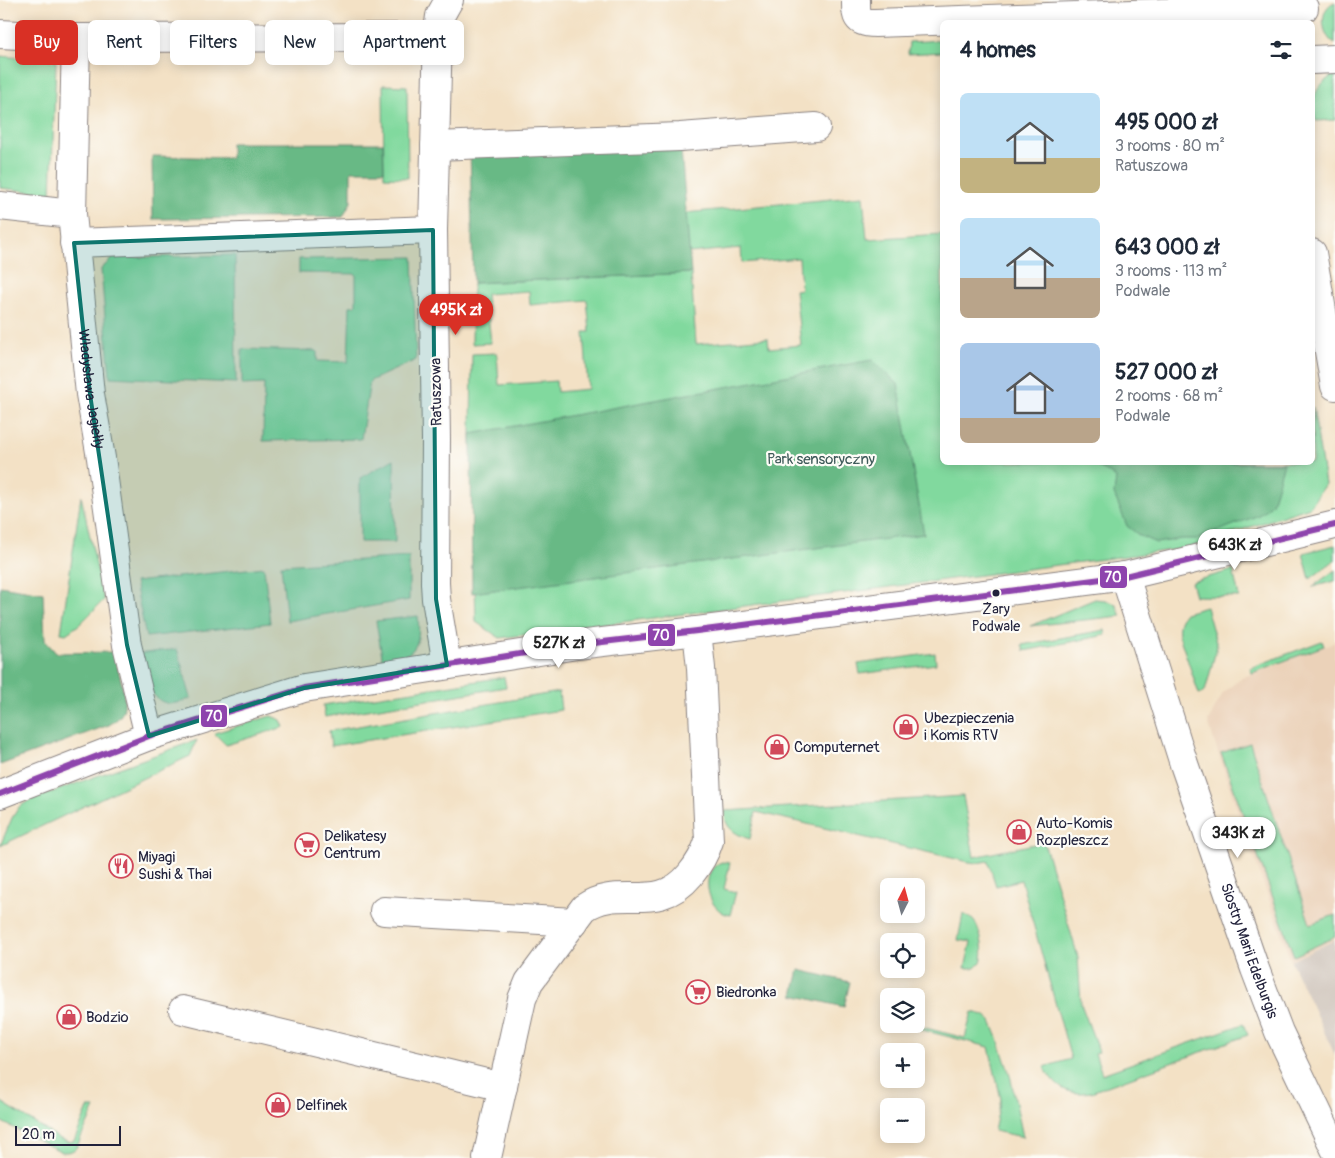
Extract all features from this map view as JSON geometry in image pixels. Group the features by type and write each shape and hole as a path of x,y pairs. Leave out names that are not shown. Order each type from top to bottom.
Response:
{"street":[{"name":"Ratuszowa","path":"439,20 449,0"},
{"path":"856,0 858,18 868,23 940,22"},
{"path":"999,20 1304,10"},
{"path":"0,34 15,35"},
{"path":"78,38 344,37"},
{"path":"1315,60 1335,59"},
{"name":"Władysława Jagiełły","path":"75,65 72,214 90,394 101,458 127,646 149,736"},
{"name":"Ratuszowa","path":"436,65 434,230 436,598 447,665"},
{"path":"435,146 680,137 816,127"},
{"path":"0,206 72,214"},
{"path":"74,243 434,230"},
{"path":"1315,270 1335,386"},
{"path":"0,794 149,736 304,688 577,645 1125,576 1335,525"},
{"name":"Siostry Marii Edelburgis","path":"1125,576 1178,746 1255,969 1279,1032 1335,1149"},
{"path":"487,1158 517,1018 529,982 584,908 599,900 658,896 674,890 694,870 706,850 709,842 701,668 697,631"},
{"path":"384,912 574,922"},
{"path":"182,1010 503,1087"}],"highlighted area":[{"path":"433,230 436,599 447,665 304,688 149,736 127,645 90,394 74,243"}],"shaded area":[{"path":"1335,642 1335,940 1291,961 1208,722 1223,693 1241,678"},
{"path":"1335,940 1335,1055 1291,961"}],"green space":[{"path":"1335,2 1335,44 1327,35 1323,22 1326,10"},
{"path":"940,40 940,52 908,54 909,42"},
{"path":"0,56 15,57 15,65 56,65 51,194 0,188"},
{"path":"1335,74 1335,120 1316,121 1315,96 1319,88"},
{"path":"383,85 407,86 408,178 384,177"},
{"path":"680,137 691,273 473,283 470,145"},
{"path":"231,143 383,143 384,171 351,171 351,202 343,217 153,219 152,156 231,158"},
{"path":"863,196 867,239 940,234 940,465 1315,465 1315,420 1325,484 1310,507 1188,548 500,638 476,622 471,434 472,354 497,353 499,385 556,381 557,392 588,389 584,332 590,332 587,300 530,305 529,291 486,294 491,343 472,344 473,283 691,273 696,344 768,338 769,348 801,345 795,290 801,289 799,258 742,263 741,248 689,253 685,213"},
{"path":"235,255 236,383 110,377 101,269 113,258"},
{"path":"413,257 416,360 370,381 361,439 263,441 264,384 242,385 242,349 317,351 317,361 348,362 350,306 356,305 356,274 299,273 299,259"},
{"name":"Park sensoryczny","path":"872,360 898,384 924,534 472,593 471,434"},
{"path":"394,459 395,542 360,542 360,478"},
{"path":"1091,465 1283,465 1272,504 1259,515 1198,539 1182,539 1156,543 1140,536 1127,526 1114,494 1116,478 1105,470"},
{"path":"81,496 104,600 80,624 66,634 61,633"},
{"path":"1335,545 1335,560 1310,579 1303,553"},
{"path":"409,557 409,600 287,621 281,565"},
{"path":"264,567 270,623 146,637 135,582"},
{"path":"1233,570 1239,597 1195,596 1191,582"},
{"path":"1335,570 1335,581 1312,587"},
{"path":"0,586 43,593 45,640 56,653 113,652 121,682 124,705 121,715 109,725 0,765"},
{"path":"1095,599 1116,604 1121,616 1030,626"},
{"path":"1206,607 1217,646 1206,688 1199,694 1179,635 1179,626 1181,618 1185,613"},
{"path":"418,616 418,636 413,649 402,657 383,662 376,621"},
{"path":"1105,630 1106,635 1024,651 1022,645"},
{"path":"1322,641 1324,646 1252,673 1250,668"},
{"path":"177,649 191,698 178,703 168,703 159,700 153,694 144,676 137,654"},
{"path":"935,653 936,664 860,674 858,664"},
{"path":"504,677 506,687 325,717 323,705"},
{"path":"559,692 561,710 331,746 329,731"},
{"path":"271,716 281,720 284,727 226,745 214,733"},
{"path":"197,740 190,756 0,846 19,807 30,800"},
{"path":"1250,743 1310,924 1335,915 1335,937 1294,956 1221,753"},
{"path":"963,796 974,857 1044,842 1078,957 1081,1004 1099,1052 1095,1053 1102,1074 1243,1024 1248,1035 1091,1092 1075,1093 1068,1091 1057,1085 1044,1067 1071,1059 1021,880 996,886 988,861 969,862 756,812 750,839 731,830 725,817 725,811"},
{"path":"722,862 730,863 724,889 736,892 730,915 721,912 714,905 709,892 708,884 711,870"},
{"path":"963,914 975,922 981,938 982,958 975,968 965,968 971,942 958,940"},
{"path":"799,970 850,982 844,1007 793,995"},
{"path":"972,1012 984,1015 991,1021 1010,1075 1023,1137 994,1131 1001,1099 989,1047 925,1031 925,1028 965,1038"},
{"path":"0,1101 58,1138 68,1142 74,1141 88,1108 95,1108 76,1148 70,1152 62,1152 0,1121"}],"transit line":[{"name":"70","path":"0,794 149,736 304,688 577,645 1125,576 1335,525"}],"place":[{"name":"Żary Podwale","path":"996,593"},
{"name":"Ubezpieczenia i Komis RTV","path":"906,727"},
{"name":"Computernet","path":"777,747"},
{"name":"Auto-Komis Rozpleszcz","path":"1019,832"},
{"name":"Delikatesy Centrum","path":"307,845"},
{"name":"Miyagi Sushi & Thai","path":"121,866"},
{"name":"Biedronka","path":"698,992"},
{"name":"Bodzio","path":"69,1017"},
{"name":"Delfinek","path":"278,1105"}]}
